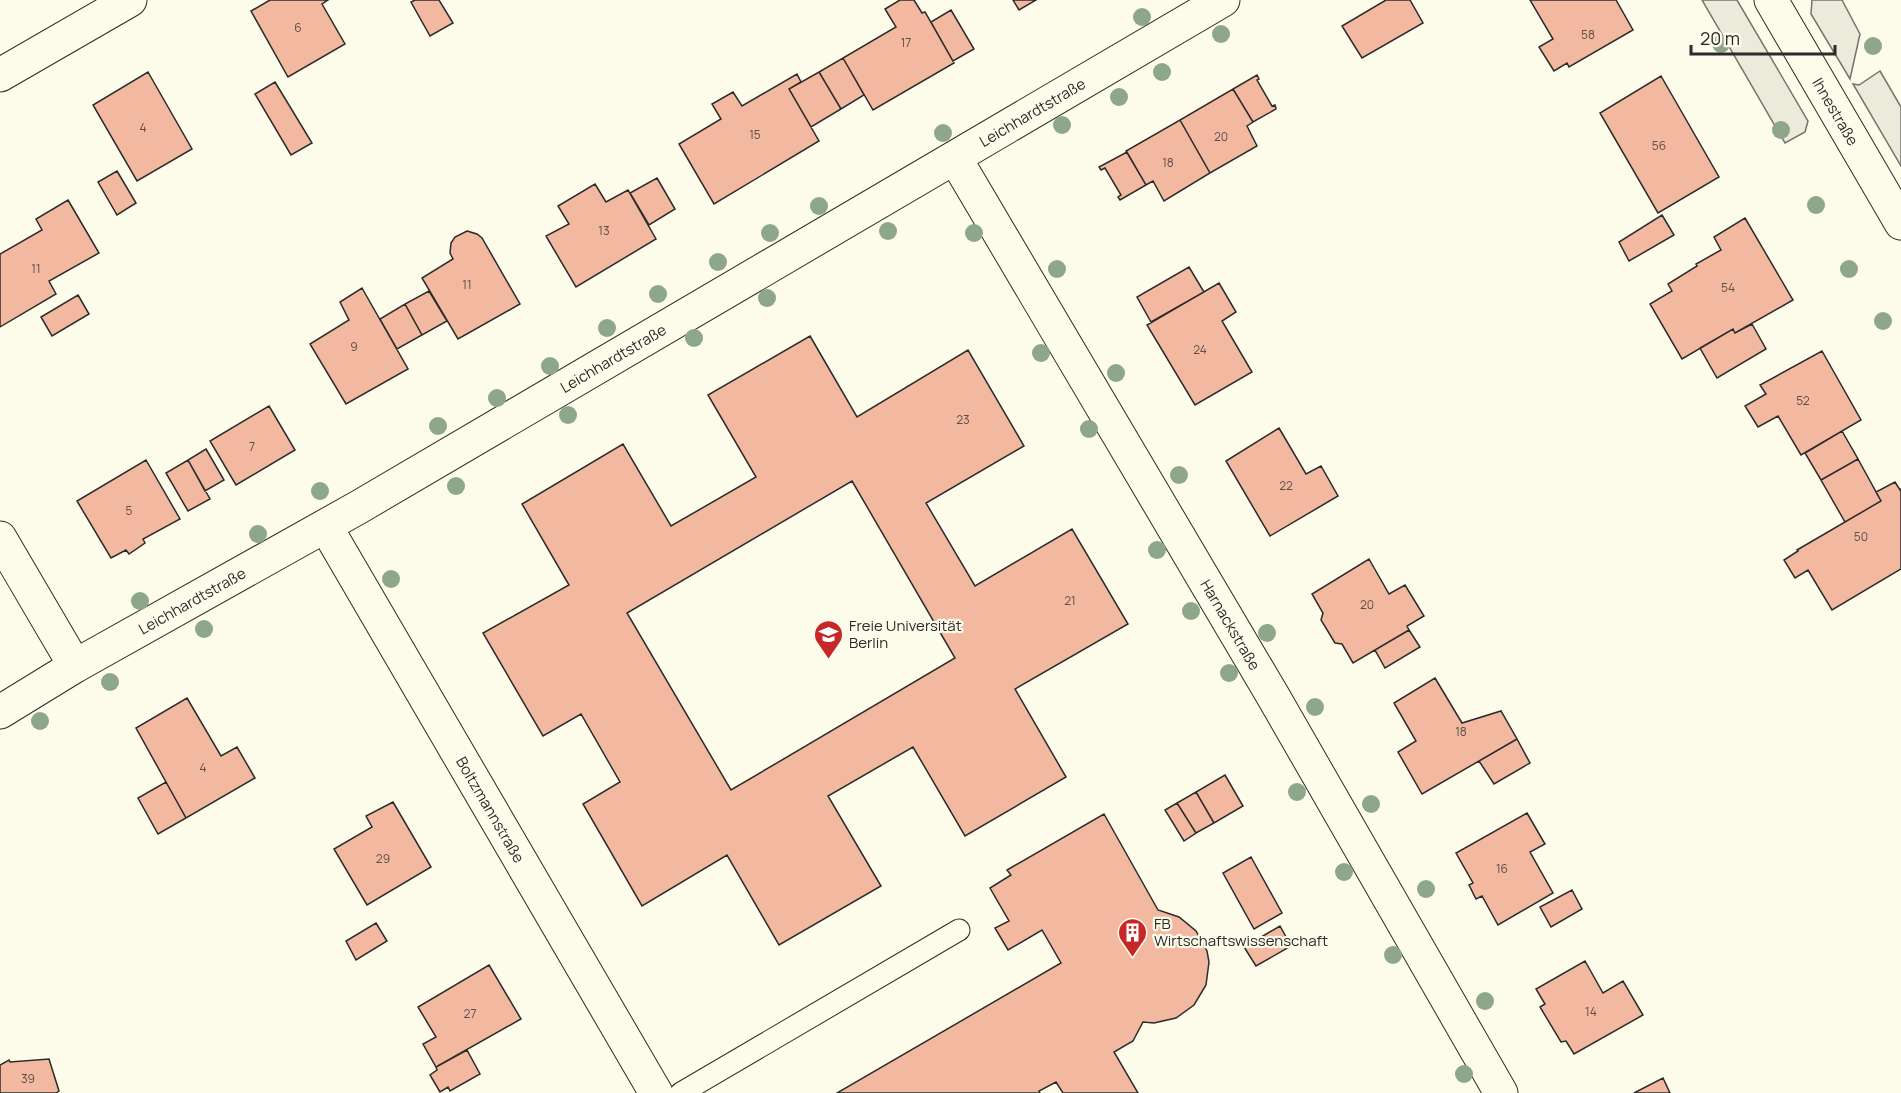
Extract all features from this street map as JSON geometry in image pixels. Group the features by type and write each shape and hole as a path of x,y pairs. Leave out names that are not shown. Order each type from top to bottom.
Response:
{"street":[{"path":"0,75 130,0"},
{"name":"Leichhardtstraße","path":"0,712 75,666 326,526 1223,0"},
{"name":"Ihnestraße","path":"1771,0 1901,223"},
{"name":"Harnackstraße","path":"955,158 1273,696 1501,1093"},
{"name":"Boltzmannstraße","path":"326,526 656,1093"},
{"path":"0,538 75,666"}],"lane":[{"path":"681,1093 959,930"}],"shaded area":[{"path":"1702,0 1737,0 1808,121 1805,132 1785,143"},
{"path":"1812,0 1842,0 1860,34 1850,79 1811,14"},
{"path":"1880,71 1901,107 1901,166 1853,84 1859,85"}],"building":[{"path":"270,0 328,0 322,4 345,44 288,77 251,11"},
{"path":"439,0 453,23 430,36 411,2"},
{"path":"900,0 914,0 922,13 925,12 954,63 873,110 843,58 896,27 885,9"},
{"path":"1013,0 1036,0 1019,10"},
{"path":"1386,0 1410,0 1423,23 1362,58 1342,26"},
{"path":"1530,0 1616,0 1633,30 1569,67 1567,63 1554,71 1539,47 1553,39"},
{"path":"951,10 974,49 953,61 931,22"},
{"path":"843,58 864,95 841,109 819,72"},
{"path":"148,72 192,149 137,181 93,105"},
{"path":"819,72 841,109 811,127 789,89"},
{"path":"797,74 801,82 789,89 819,141 714,204 679,144 721,119 712,104 733,92 742,106"},
{"path":"1257,75 1259,79 1257,80 1276,109 1253,122 1233,89"},
{"path":"1661,76 1719,177 1658,213 1600,113"},
{"path":"275,82 312,143 291,155 255,94"},
{"path":"1233,89 1253,122 1247,126 1257,146 1210,173 1180,120"},
{"path":"1180,120 1210,173 1164,201 1153,181 1146,185 1126,151"},
{"path":"1127,152 1146,185 1120,200 1118,197 1121,195 1105,168 1101,170 1099,167"},
{"path":"117,171 136,203 117,215 98,182"},
{"path":"657,178 675,209 649,225 630,193"},
{"path":"595,184 606,202 628,190 656,239 576,287 546,236 569,224 558,206"},
{"path":"68,200 99,253 49,281 56,294 0,327 0,254 42,230 36,219"},
{"path":"1662,215 1674,235 1629,261 1619,242"},
{"path":"1745,218 1793,300 1735,333 1733,329 1682,359 1650,304 1672,291 1668,284 1721,250 1714,237"},
{"path":"467,231 482,238 520,304 458,339 422,278 453,259 450,253 451,243 455,237"},
{"path":"1189,267 1204,292 1151,322 1137,297"},
{"path":"1219,283 1236,312 1222,321 1252,372 1195,405 1147,325"},
{"path":"362,288 408,369 346,404 310,344 349,320 340,302"},
{"path":"429,291 447,321 422,335 405,304"},
{"path":"78,295 89,314 52,336 41,317"},
{"path":"405,304 422,335 397,349 380,319"},
{"path":"1752,324 1766,349 1717,378 1700,348 1733,329 1735,333"},
{"path":"810,336 857,417 968,350 1024,446 926,503 975,586 1072,529 1128,624 1015,689 1066,777 965,836 913,747 828,796 881,886 779,945 727,855 642,906 583,804 620,782 581,714 543,736 483,633 569,585 522,504 623,444 671,526 756,477 708,395","holes":["852,481 955,658 731,790 627,613"]},
{"path":"1822,351 1861,420 1801,455 1778,416 1758,427 1745,406 1766,394 1760,385"},
{"path":"269,406 295,450 236,485 210,441"},
{"path":"1279,428 1306,474 1321,466 1338,496 1270,536 1226,461"},
{"path":"1842,431 1858,459 1821,480 1805,453"},
{"path":"206,449 224,480 205,491 188,460"},
{"path":"1858,459 1881,501 1845,522 1821,480"},
{"path":"146,460 180,519 143,539 145,543 129,554 126,550 111,558 77,501"},
{"path":"188,460 210,499 188,511 166,473"},
{"path":"1895,482 1901,489 1901,569 1832,610 1808,570 1795,578 1784,560 1881,501 1876,492"},
{"path":"1369,559 1389,594 1405,585 1424,616 1407,626 1409,630 1353,663 1342,644 1335,643 1321,620 1323,613 1312,594"},
{"path":"1409,630 1420,647 1385,668 1375,650"},
{"path":"1435,678 1462,723 1501,711 1517,739 1422,794 1398,752 1416,741 1394,703"},
{"path":"187,698 221,756 237,747 255,778 186,818 136,728"},
{"path":"1517,739 1530,763 1494,784 1479,761"},
{"path":"1225,775 1243,806 1214,823 1196,792"},
{"path":"166,782 186,818 158,834 138,798"},
{"path":"1196,792 1214,823 1196,833 1177,803"},
{"path":"393,802 431,867 367,905 334,849 372,827 366,816"},
{"path":"1177,803 1196,833 1184,841 1165,810"},
{"path":"1527,813 1545,844 1530,852 1553,893 1498,925 1482,896 1476,899 1469,885 1473,883 1456,853"},
{"name":"FB Wirtschaftswissenschaft","path":"1104,814 1158,910 1179,917 1196,931 1207,951 1209,962 1206,985 1194,1005 1176,1018 1154,1023 1143,1022 1133,1041 1114,1052 1138,1093 1063,1093 1056,1082 1039,1091 1040,1093 837,1093 1061,963 1042,930 1008,950 995,928 1009,921 990,888 1011,875 1007,870"},
{"path":"1251,857 1282,913 1254,929 1223,873"},
{"path":"1572,890 1582,909 1551,927 1540,907"},
{"path":"376,923 387,941 356,960 346,941"},
{"path":"1280,926 1291,946 1256,966 1244,947"},
{"path":"1585,961 1603,993 1623,981 1643,1015 1574,1054 1566,1041 1561,1042 1540,1007 1545,1004 1536,989"},
{"path":"489,965 521,1019 436,1067 423,1044 436,1037 418,1007"},
{"path":"467,1050 480,1074 450,1091 448,1087 440,1092 430,1075 437,1070 436,1067"},
{"path":"49,1059 59,1091 56,1093 0,1093 0,1065 9,1060 10,1062"},
{"path":"1663,1078 1670,1093 1634,1093"}],"place":[{"name":"Freie Universität Berlin","path":"828,660"},
{"name":"FB Wirtschaftswissenschaft","path":"1133,958"}]}
